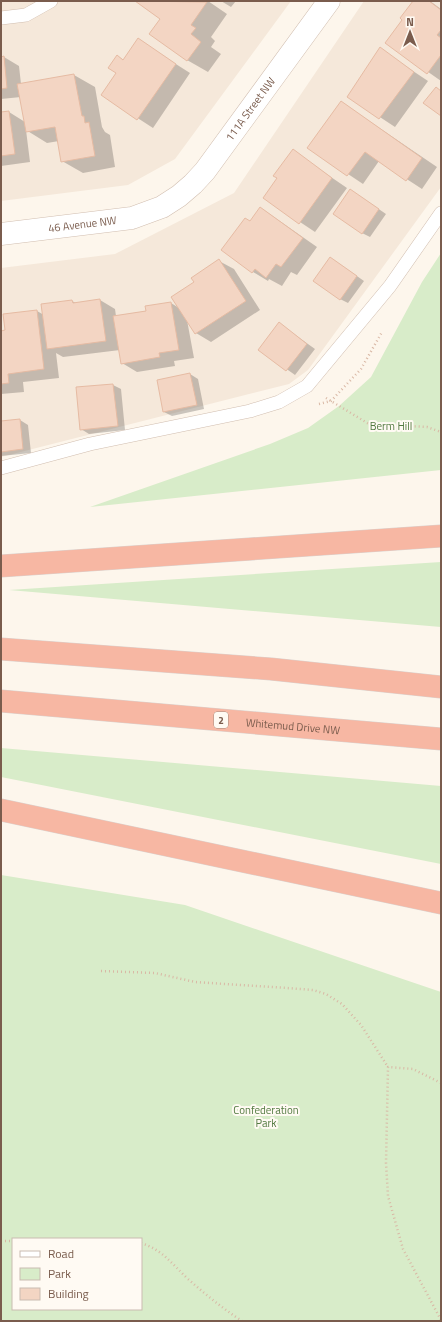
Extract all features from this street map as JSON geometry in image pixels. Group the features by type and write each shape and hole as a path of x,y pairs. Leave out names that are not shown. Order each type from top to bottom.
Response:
{"highway":[{"path":"413,537 441,531"},
{"path":"1,566 441,536"},
{"path":"1,649 272,669 441,687"},
{"name":"Whitemud Drive NW","path":"1,701 441,740"},
{"path":"1,810 441,902"}],"street":[{"name":"111A Street NW","path":"162,207 193,184 205,171 329,1"},
{"name":"46 Avenue NW","path":"1,234 132,218 162,207"}],"lane":[{"path":"1,18 26,15 51,1"},
{"path":"1,468 90,444 250,411 285,399 307,386 390,286 441,213"}],"path":[{"path":"332,401 369,424 427,427 441,432"},
{"path":"101,971 155,973 195,982 313,990 326,994 342,1004 361,1025 388,1067 386,1163 388,1196 403,1249 441,1320"},
{"path":"388,1067 413,1069 441,1083"},
{"path":"1,1241 12,1241"},
{"path":"142,1244 170,1259 184,1275 218,1306 242,1321"}],"shaded area":[{"path":"1,1 291,1 175,159 128,185 1,201"},
{"path":"364,1 441,1 441,187 308,370 289,384 1,457 1,268 115,254 234,193"}],"green space":[{"name":"Berm Hill","path":"441,253 441,470 90,507 270,444 308,428 339,406 371,377 422,282"},
{"path":"441,562 441,627 9,590"},
{"path":"1,748 441,786 441,864 1,777"},
{"name":"Confederation Park","path":"1,875 185,905 441,992 441,1321 1,1321"}],"building":[{"path":"135,1 207,2 191,25 196,28 191,34 201,42 187,61 149,34 160,19"},
{"path":"413,1 429,1 441,10 441,30 437,35 441,38 441,55 427,74 385,43 402,20 400,18"},
{"path":"138,38 176,64 137,120 101,95 116,73 108,68 117,55 123,60"},
{"path":"380,47 414,72 379,119 347,97"},
{"path":"4,56 7,88 1,89 1,57"},
{"path":"74,74 82,116 84,116 85,123 89,122 95,156 61,162 55,127 26,132 17,84"},
{"path":"436,87 441,91 441,116 423,103"},
{"path":"341,101 422,158 406,181 365,152 347,176 307,148"},
{"path":"9,111 15,154 1,156 1,112"},
{"path":"293,149 332,178 299,224 263,198 277,178 273,176"},
{"path":"350,189 379,209 362,234 333,214"},
{"path":"260,207 303,238 281,267 276,264 266,278 255,269 252,273 221,250 245,218 250,221"},
{"path":"330,257 357,276 340,300 313,281"},
{"path":"219,259 246,301 195,334 171,297 194,282 191,278"},
{"path":"100,299 106,341 47,349 41,304 72,300 73,303"},
{"path":"171,302 179,350 159,353 160,357 121,364 113,316 146,311 145,306"},
{"path":"37,310 44,369 8,374 9,383 1,384 1,331 5,330 3,314"},
{"path":"279,322 307,344 286,371 258,350"},
{"path":"190,373 197,405 163,412 157,380"},
{"path":"113,384 118,426 80,430 76,387"},
{"path":"20,419 23,449 1,452 1,421"}]}
